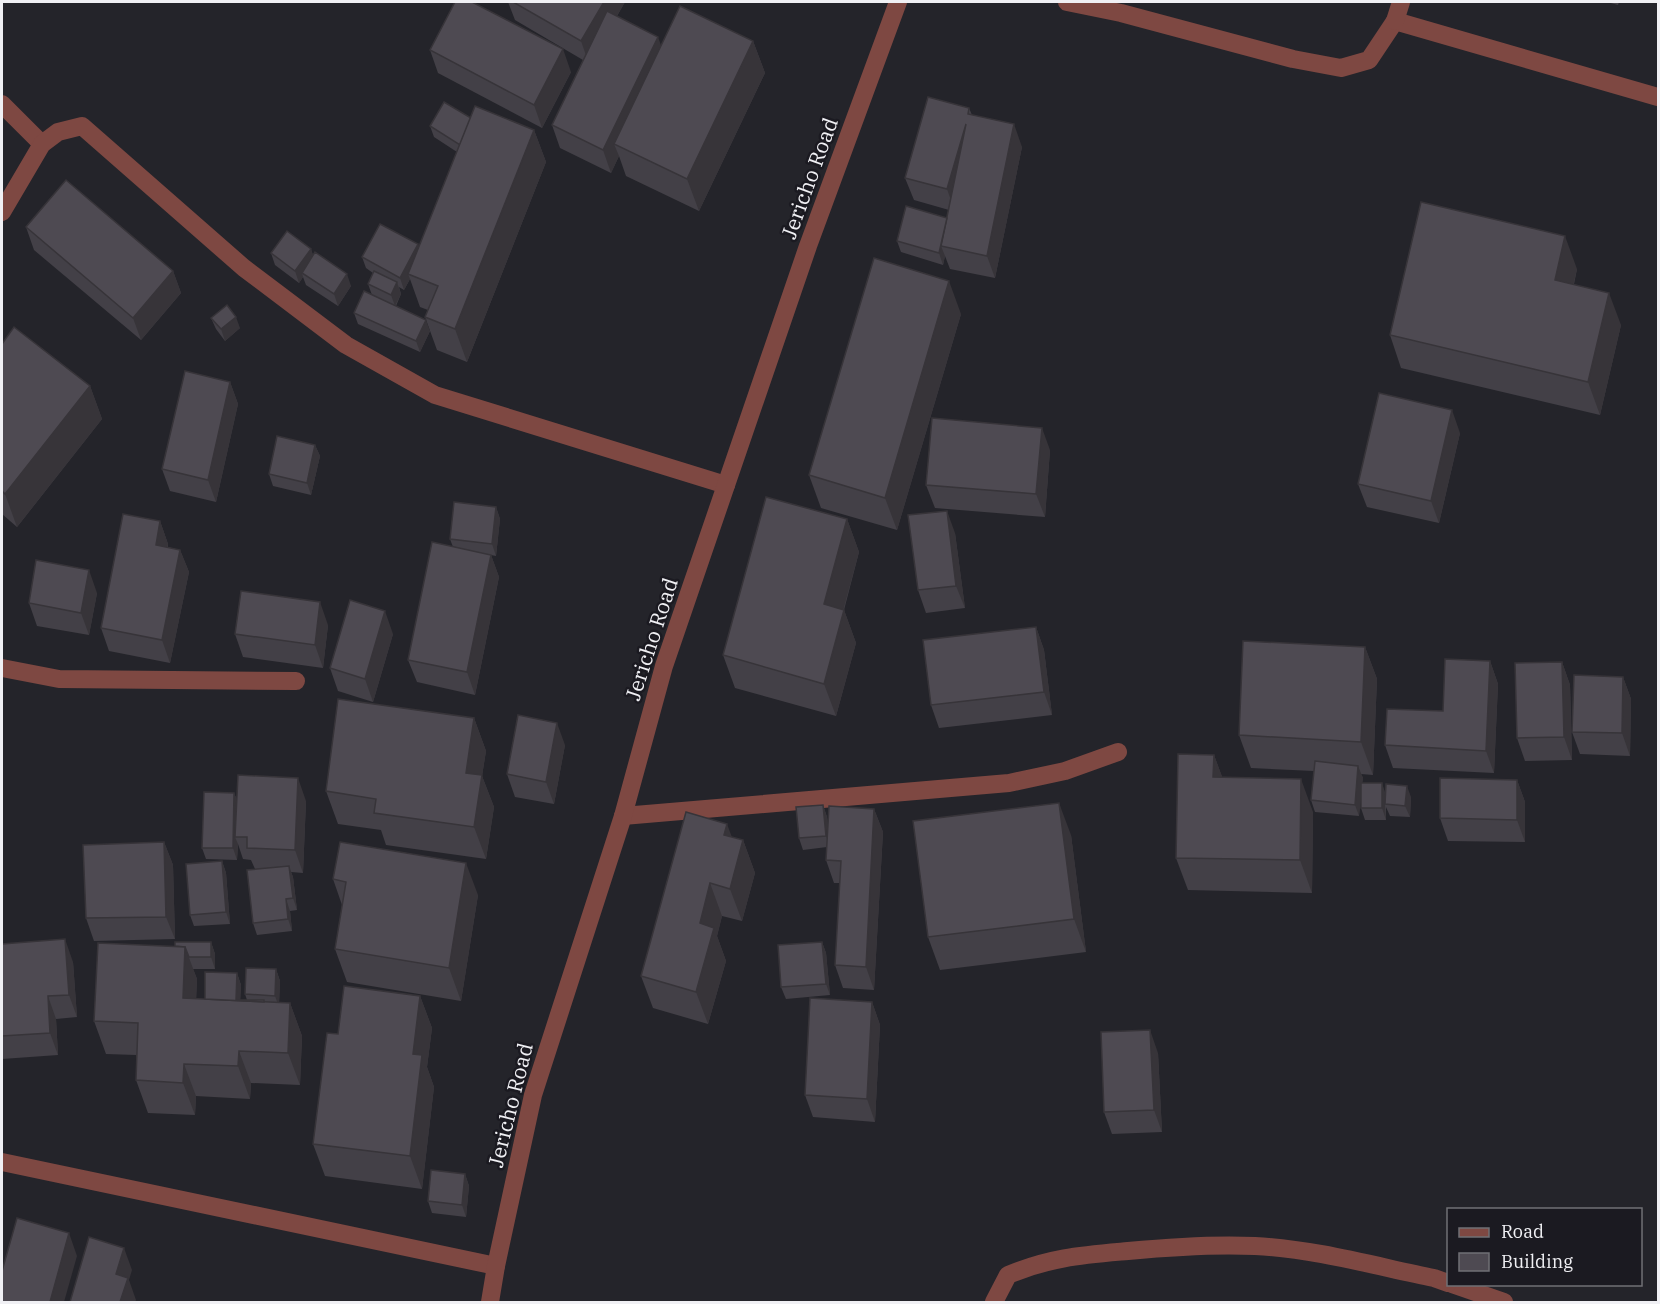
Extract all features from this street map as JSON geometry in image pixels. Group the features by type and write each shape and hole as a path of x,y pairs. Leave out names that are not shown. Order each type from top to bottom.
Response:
{"street":[{"name":"Jericho Road","path":"490,1302 533,1095 623,816 664,666 808,246 898,2"},
{"path":"1067,2 1121,13 1293,59 1341,68 1368,60 1395,21 1401,2"},
{"path":"1395,21 1659,97"},
{"path":"2,104 42,144"},
{"path":"2,212 42,144 58,132 82,126 263,282 346,345 435,395 726,485"},
{"path":"2,668 59,678 296,681"},
{"path":"623,816 1009,783 1065,771 1118,752"},
{"path":"2,1162 496,1266"},
{"path":"994,1302 1008,1275 1029,1266 1070,1256 1186,1246 1256,1246 1334,1257 1434,1278 1447,1283"},
{"path":"1456,1286 1504,1302"}],"building":[{"path":"455,2 472,2 563,49 534,105 430,50"},
{"path":"513,2 604,2 581,41"},
{"path":"680,6 753,41 687,179 614,144"},
{"path":"607,11 658,37 603,150 552,125"},
{"path":"928,97 969,108 968,114 1014,124 987,256 941,246 966,124 947,189 905,178"},
{"path":"444,102 471,118 460,145 430,126"},
{"path":"475,106 534,130 455,329 425,317 438,286 408,274"},
{"path":"66,180 173,271 133,318 26,227"},
{"path":"1421,202 1565,236 1555,280 1609,293 1588,382 1390,335"},
{"path":"906,206 947,218 939,253 897,241"},
{"path":"380,224 418,244 400,278 362,257"},
{"path":"287,231 311,249 295,271 271,253"},
{"path":"315,252 347,274 334,294 302,273"},
{"path":"874,258 949,281 885,498 809,475"},
{"path":"374,271 397,282 391,295 368,284"},
{"path":"364,291 426,320 416,341 354,313"},
{"path":"227,305 236,317 221,329 211,318"},
{"path":"14,327 90,386 5,494 2,491 2,344"},
{"path":"185,371 230,382 208,480 162,469"},
{"path":"1379,393 1452,410 1431,501 1358,484"},
{"path":"932,418 1042,428 1036,494 926,485"},
{"path":"277,436 315,445 307,483 269,474"},
{"path":"766,497 847,519 824,604 844,610 824,684 723,655"},
{"path":"454,502 496,507 492,544 450,539"},
{"path":"947,511 956,586 918,590 908,515"},
{"path":"123,514 160,521 156,545 180,550 162,640 101,628"},
{"path":"432,542 491,555 467,672 408,660"},
{"path":"36,560 89,570 81,613 29,603"},
{"path":"241,591 320,602 315,645 235,634"},
{"path":"350,600 385,611 365,679 330,668"},
{"path":"1036,627 1044,692 931,705 923,640"},
{"path":"1243,641 1365,647 1361,742 1239,735"},
{"path":"1445,659 1490,661 1486,751 1385,745 1387,709 1443,711"},
{"path":"1562,662 1564,737 1517,738 1515,663"},
{"path":"1574,675 1623,677 1622,733 1572,732"},
{"path":"338,699 474,718 466,773 482,775 474,827 374,813 376,799 326,791"},
{"path":"518,715 557,723 546,782 507,774"},
{"path":"1178,754 1214,755 1213,777 1301,779 1300,860 1176,858"},
{"path":"1315,761 1358,766 1355,805 1311,800"},
{"path":"238,775 298,778 295,850 247,848 247,837 235,837"},
{"path":"1440,778 1517,780 1517,820 1440,818"},
{"path":"1361,783 1382,783 1382,808 1361,808"},
{"path":"1386,784 1407,786 1405,806 1385,804"},
{"path":"204,792 234,793 233,848 202,848"},
{"path":"1059,803 1074,919 928,937 913,821"},
{"path":"823,805 826,836 799,838 796,807"},
{"path":"829,806 874,809 866,967 835,965 841,861 826,860"},
{"path":"686,812 727,824 724,835 743,840 730,889 710,883 700,923 714,928 696,992 641,976"},
{"path":"164,842 166,917 86,918 83,845"},
{"path":"340,842 466,863 449,968 335,949 346,882 333,879"},
{"path":"222,861 226,912 190,915 186,864"},
{"path":"289,866 293,898 286,899 288,919 253,923 247,870"},
{"path":"65,939 69,995 48,996 50,1033 2,1036 2,944"},
{"path":"175,942 211,942 211,957 189,957 185,947 175,946"},
{"path":"822,942 826,984 781,987 778,945"},
{"path":"98,943 185,947 183,998 290,1003 288,1053 239,1051 238,1066 184,1064 183,1083 136,1080 138,1023 94,1021"},
{"path":"246,968 276,969 275,996 245,994"},
{"path":"205,972 237,973 236,1000 264,1000 264,1002 205,999"},
{"path":"344,986 420,996 413,1054 422,1055 410,1156 313,1144 327,1033 338,1034"},
{"path":"810,998 872,1002 867,1099 805,1095"},
{"path":"1150,1030 1154,1110 1104,1112 1101,1032"},
{"path":"431,1170 465,1174 462,1205 428,1201"},
{"path":"17,1218 69,1233 50,1302 2,1302 2,1271"},
{"path":"89,1237 124,1248 116,1274 128,1278 120,1302 70,1302"}]}
